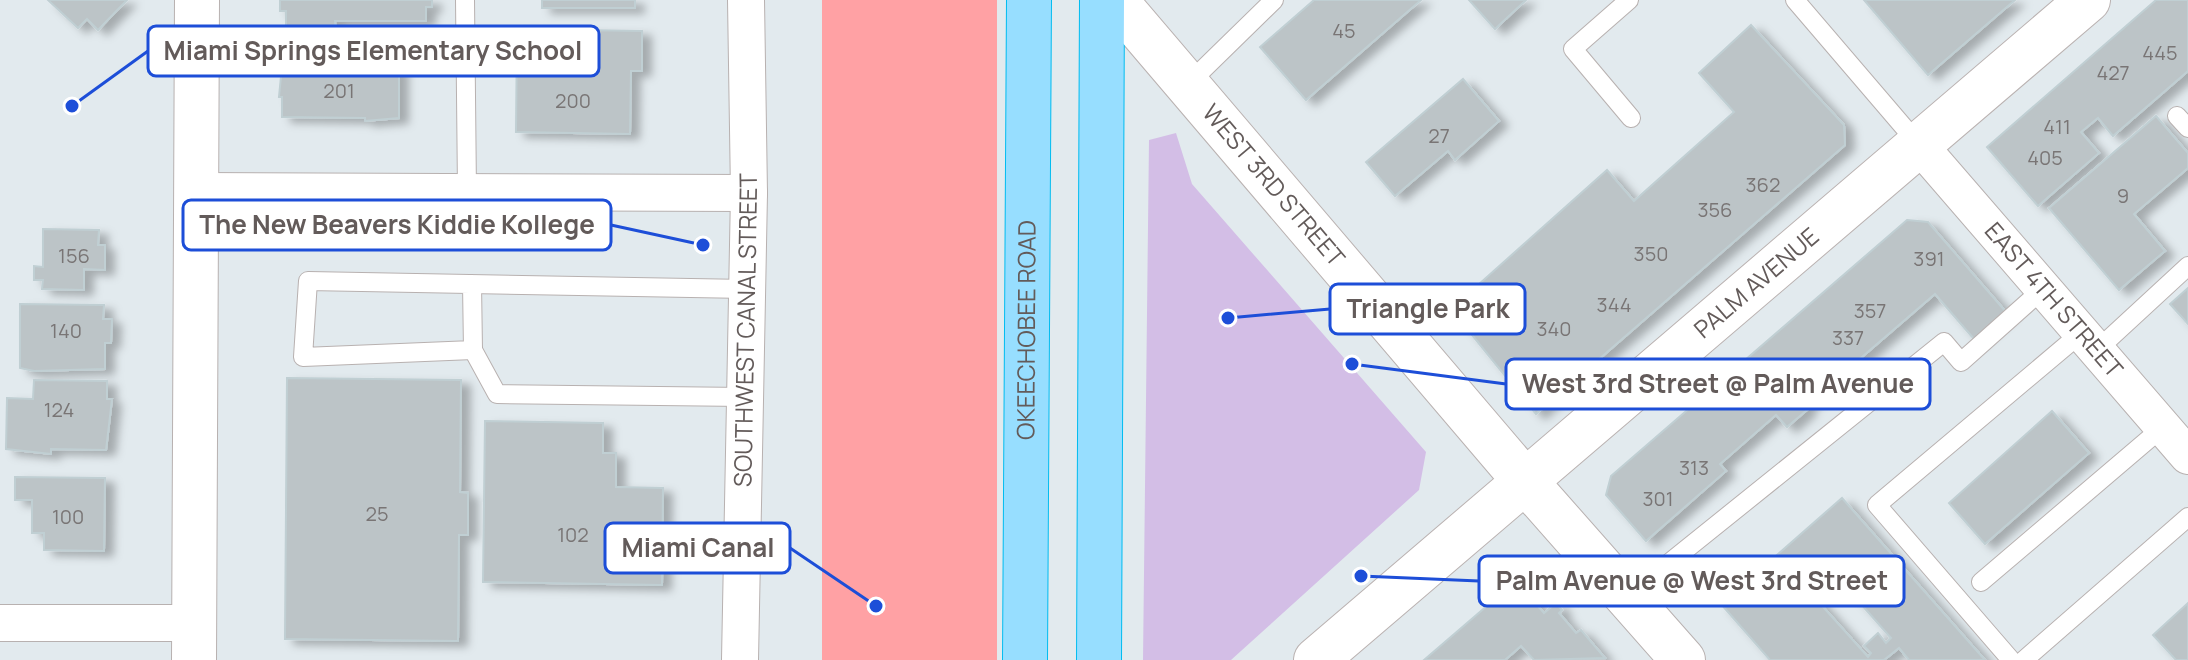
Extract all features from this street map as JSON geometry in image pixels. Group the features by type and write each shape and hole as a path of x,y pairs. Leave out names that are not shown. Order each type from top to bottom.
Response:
{"highway":[{"name":"OKEECHOBEE ROAD","path":"1025,660 1029,0"},
{"path":"1099,660 1102,0"}],"main road":[{"path":"194,641 197,0"},
{"name":"WEST 3RD STREET","path":"1115,0 1525,481 1683,660"},
{"name":"PALM AVENUE","path":"1316,660 2088,0"}],"street":[{"name":"SOUTHWEST CANAL STREET","path":"740,660 749,193 746,0"},
{"name":"EAST 4TH STREET","path":"1920,146 2188,456"},
{"path":"198,191 749,193"},
{"path":"0,623 194,641"}],"lane":[{"path":"465,0 467,191"},
{"path":"1187,85 1274,0"},
{"path":"1629,0 1573,49 1631,118"},
{"path":"1795,0 1920,146"},
{"path":"2011,660 1877,505 2188,266"},
{"path":"473,350 303,357 308,281 747,289"},
{"path":"472,284 473,350 497,394 745,397"},
{"path":"1627,597 1944,342 1961,362 2043,289"},
{"path":"1981,582 2163,427"},
{"path":"2024,660 2188,517"}],"shaded area":[{"path":"822,0 997,0 997,660 822,660"},
{"path":"1176,133 1192,184 1426,452 1419,490 1231,660 1143,660 1149,140"}],"building":[{"path":"48,0 127,0 98,30 87,19 78,28"},
{"path":"280,0 432,0 432,7 426,7 426,21 335,21 336,33 286,33 286,11 280,11"},
{"path":"542,0 635,0 635,8 542,8"},
{"path":"1314,0 1421,0 1306,100 1260,47"},
{"path":"1469,0 1526,0 1495,29"},
{"path":"1864,0 2015,0 1928,75"},
{"path":"2156,0 2188,0 2188,71 2113,136 2098,118 2081,132 2099,153 2038,206 1987,147"},
{"path":"1751,25 1844,125 1845,145 1536,414 1451,309 1607,170 1634,201 1734,112 1699,73"},
{"path":"517,29 642,31 642,71 631,71 630,134 516,132"},
{"path":"374,63 399,67 399,118 365,121 365,118 282,117 282,97 279,97 282,66 374,67"},
{"path":"1463,79 1499,121 1455,160 1448,151 1395,196 1366,162"},
{"path":"2156,116 2188,153 2188,168 2134,214 2165,251 2119,290 2049,208"},
{"path":"1907,220 1928,222 2006,312 1974,339 1935,294 1804,407 1807,410 1787,427 1776,415 1720,464 1726,471 1646,541 1606,495 1611,476"},
{"path":"43,229 99,230 98,245 105,245 105,270 84,269 84,290 42,289 43,280 34,280 34,266 43,267"},
{"path":"2188,288 2188,324 2170,304"},
{"path":"20,304 104,305 103,319 112,319 111,343 105,343 105,369 34,371 20,368"},
{"path":"287,378 461,380 460,492 468,493 468,535 459,535 458,641 285,639"},
{"path":"34,380 107,381 107,399 112,399 106,450 51,449 51,454 6,449 7,398 33,399"},
{"path":"2052,411 2089,453 1985,544 1949,503"},
{"path":"485,421 603,423 603,453 616,453 616,487 663,488 662,585 483,582"},
{"path":"15,477 105,478 104,551 44,550 44,533 32,533 32,500 15,500"},
{"path":"1842,498 1985,660 1909,660 1899,648 1884,660 1770,660 1721,604","holes":["1822,560 1891,638 1886,643 1878,633 1864,646 1871,653 1868,657 1787,567 1794,562 1805,575"]},
{"path":"1516,581 1544,613 1556,603 1562,610 1559,613 1576,633 1581,630 1605,658 1534,660 1521,646 1505,660 1424,660"},
{"path":"2188,603 2188,660 2176,660 2153,635"}],"place":[{"name":"Miami Springs Elementary School","path":"72,106"},
{"name":"The New Beavers Kiddie Kollege","path":"703,245"},
{"name":"Triangle Park","path":"1228,318"},
{"name":"West 3rd Street @ Palm Avenue","path":"1352,364"},
{"name":"Palm Avenue @ West 3rd Street","path":"1361,576"},
{"name":"Miami Canal","path":"876,606"}]}
